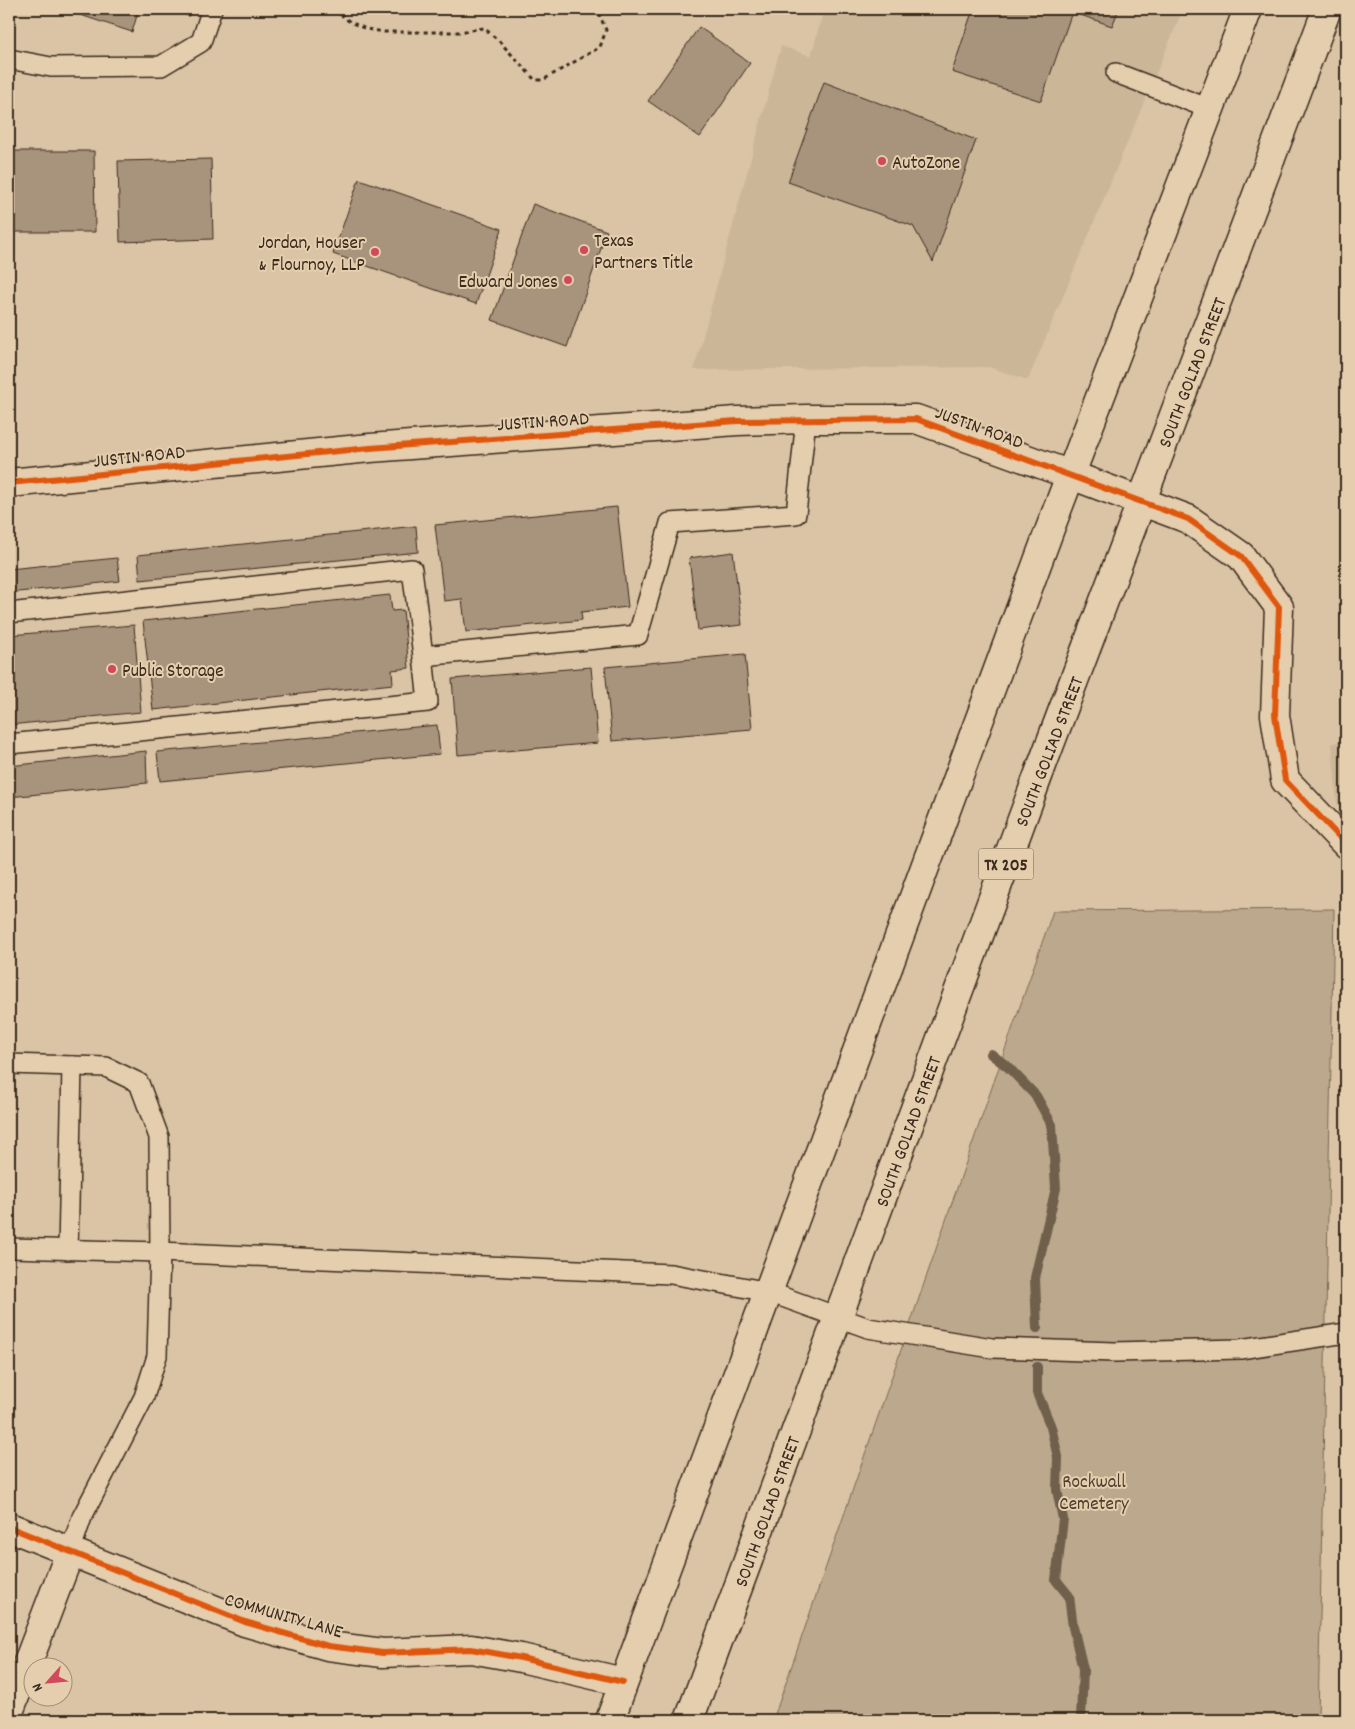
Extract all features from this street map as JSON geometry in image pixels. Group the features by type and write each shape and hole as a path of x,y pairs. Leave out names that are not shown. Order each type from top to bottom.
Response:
{"main road":[{"path":"610,1720 1071,475 1248,9"},
{"name":"SOUTH GOLIAD STREET","path":"688,1720 1034,786 1327,9"},
{"name":"JUSTIN ROAD","path":"9,483 370,448 737,421 916,419 1188,519 1241,556 1279,607 1275,715 1285,780 1344,837"},
{"name":"COMMUNITY LANE","path":"9,1527 245,1622 328,1646 384,1653 471,1649 521,1658 623,1682"},
{"path":"9,1712 70,1552"}],"lane":[{"path":"9,59 51,67 161,66 201,42 212,9"},
{"path":"1116,73 1210,109"},
{"path":"423,656 638,635 670,523 796,514 806,419"},
{"path":"9,612 412,569 428,702 9,744"},
{"path":"9,1064 106,1067 139,1084 159,1138 160,1252 157,1356 144,1397 82,1517 70,1552"},
{"path":"68,1250 72,1066"},
{"path":"9,1248 160,1252 671,1274 769,1292 868,1328 992,1348 1167,1352 1240,1350 1346,1333"}],"path":[{"path":"334,9 350,22 366,29 384,32 459,32 484,28 500,42 535,80 543,80 600,47 606,30 597,9"}],"shaded area":[{"path":"824,9 1183,9 1028,380 989,367 694,370 781,46 811,56"},
{"path":"1346,741 1346,814 1337,804 1332,743"}],"green space":[{"name":"Rockwall Cemetery","path":"1334,909 1318,1720 773,1720 1053,911"}],"building":[{"path":"62,9 139,9 132,32"},
{"path":"166,9 191,9 189,16"},
{"path":"973,9 1119,9 1112,26 1072,12 1041,101 952,72"},
{"path":"699,27 750,63 700,137 648,101"},
{"name":"AutoZone","path":"824,82 976,140 933,262 913,226 788,182"},
{"path":"9,151 94,151 95,232 9,232"},
{"path":"211,159 213,239 120,242 118,161"},
{"path":"359,179 502,229 476,304 333,254"},
{"path":"533,204 607,231 567,347 492,320"},
{"path":"617,507 628,607 581,612 582,620 466,632 462,599 444,601 435,525"},
{"path":"416,526 418,552 140,580 138,555"},
{"path":"733,552 742,625 698,630 689,558"},
{"path":"117,558 120,581 9,593 9,569"},
{"path":"390,595 392,611 403,610 409,668 392,670 393,684 153,710 143,621"},
{"path":"134,625 141,712 9,725 9,635"},
{"path":"745,654 752,729 612,741 605,667"},
{"path":"591,667 598,743 458,755 452,679"},
{"path":"437,725 440,754 160,781 157,752"},
{"path":"146,751 147,783 9,797 9,766"}],"waterway":[{"path":"991,1054 1008,1067 1036,1096 1052,1125 1056,1188 1035,1278 1037,1328"},
{"path":"1037,1367 1037,1393 1051,1427 1058,1457 1057,1490 1063,1519 1056,1580 1069,1596 1073,1627 1083,1669 1081,1720"}],"cycle path":[{"path":"9,483 370,448 737,421 916,419 1188,519 1241,556 1279,607 1275,715 1285,780 1346,844"},
{"path":"9,1527 245,1622 328,1646 383,1653 471,1649 521,1658 623,1682"}],"place":[{"name":"AutoZone","path":"882,161"},
{"name":"Texas Partners Title","path":"584,250"},
{"name":"Jordan, Houser & Flournoy, LLP","path":"375,252"},
{"name":"Edward Jones","path":"568,280"},
{"name":"Public Storage","path":"112,669"}]}
